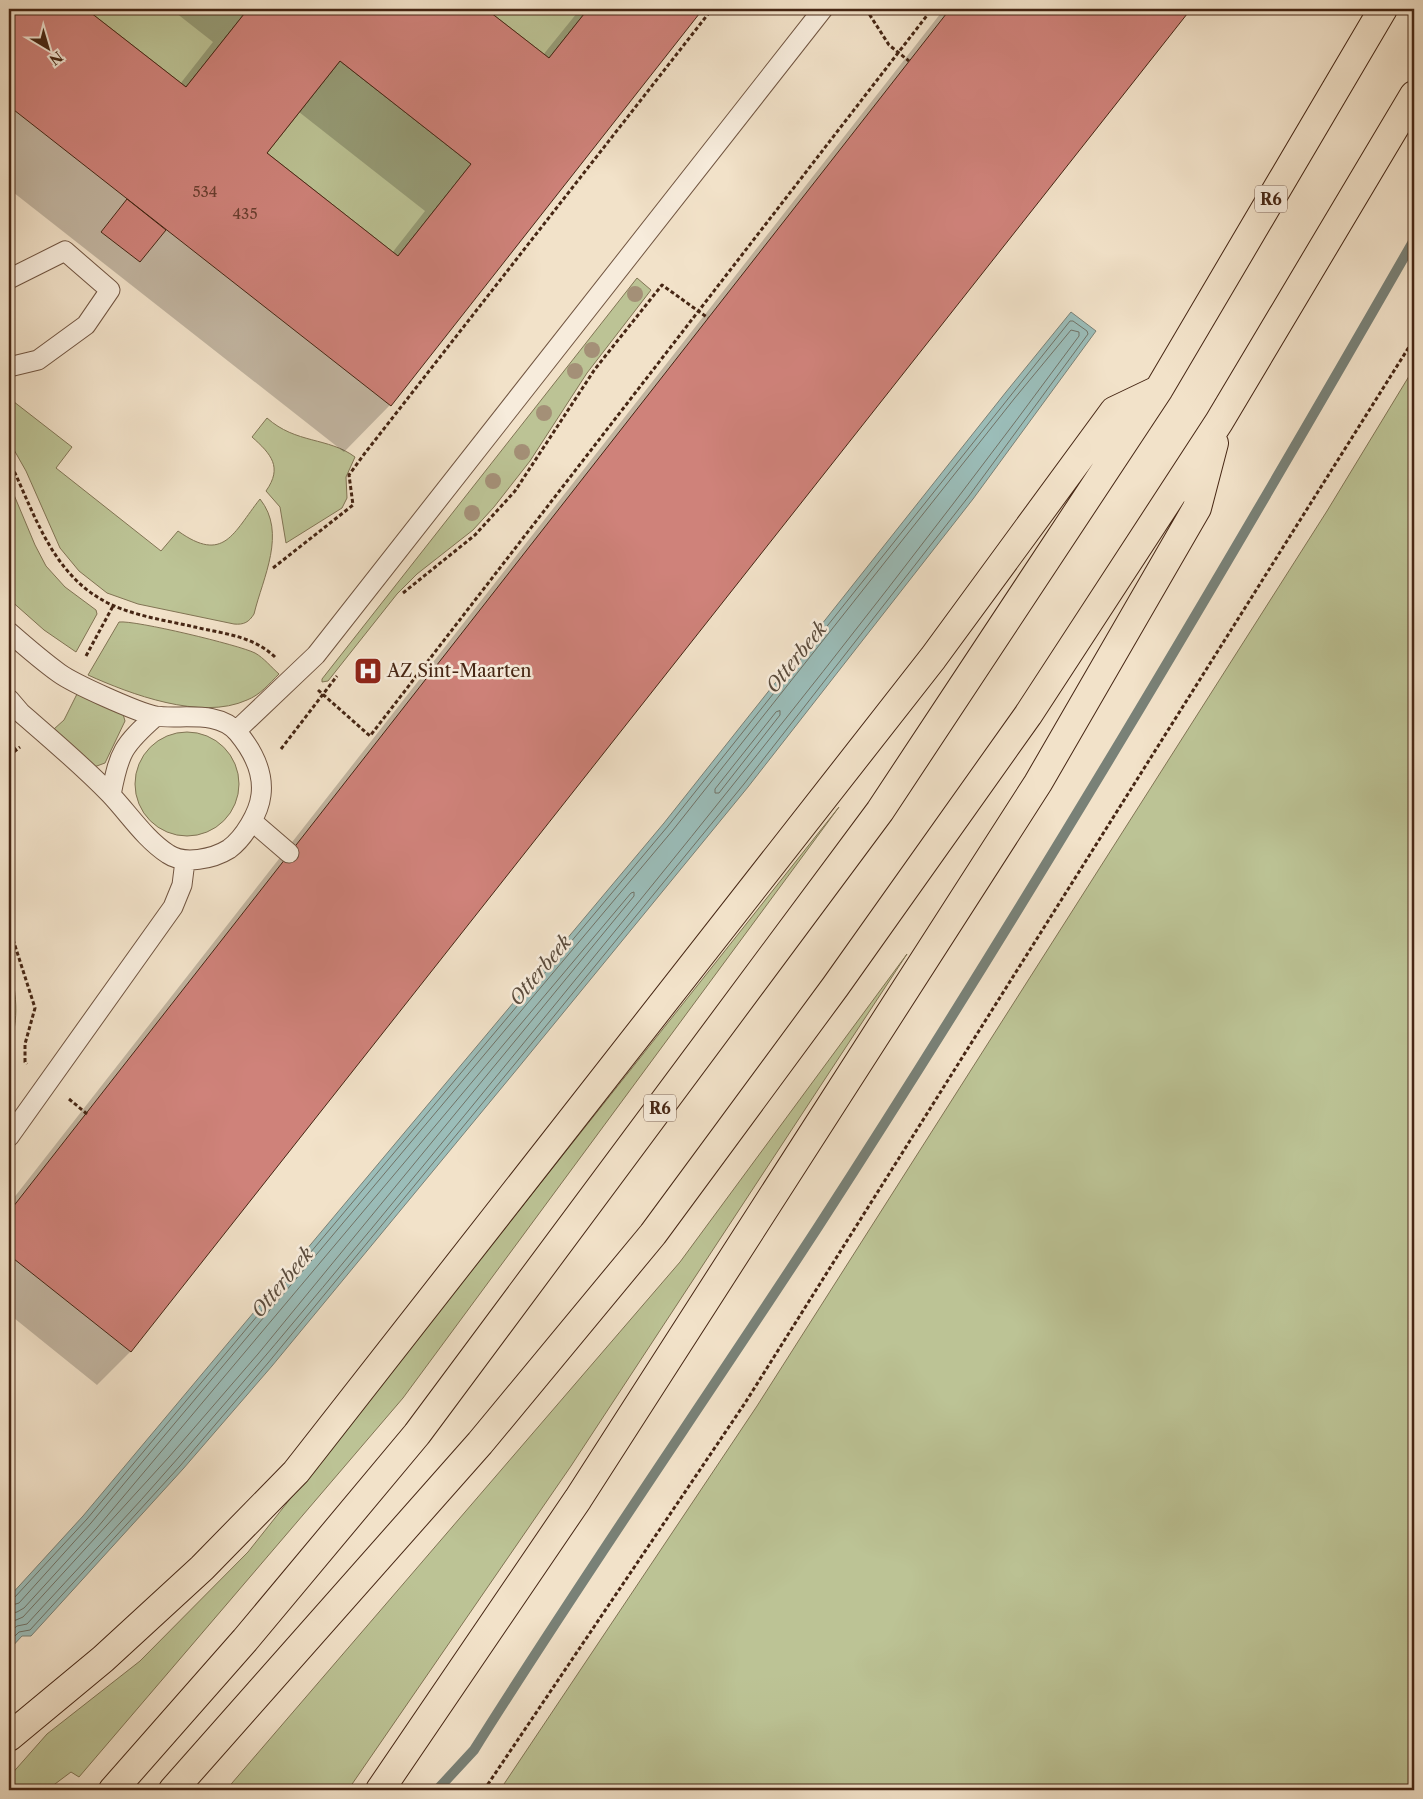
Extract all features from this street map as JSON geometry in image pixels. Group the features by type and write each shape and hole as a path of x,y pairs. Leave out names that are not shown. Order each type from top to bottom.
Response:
{"highway":[{"name":"R6","path":"113,1790 245,1640 435,1410 880,811 1159,389 1383,9"},
{"path":"173,1790 480,1443 653,1234 835,987 1028,715 1219,422 1414,95"},
{"path":"9,1738 104,1659 195,1575 296,1472 933,658 1114,411 1159,389"},
{"path":"380,1790 578,1499 1038,783 1198,508 1219,422"}],"lane":[{"path":"236,731 316,655 822,9"},
{"path":"9,280 65,251 110,290 86,325 38,360 9,367"},
{"path":"9,632 60,674 126,706 156,716 183,715 215,719 236,731 256,758 260,777 261,794 253,822 229,848 199,860 185,861 168,855 111,795 21,713 9,699"},
{"path":"111,795 118,760 131,738 156,716"},
{"path":"253,822 289,853"},
{"path":"9,1137 173,906 182,885 185,861"}],"path":[{"path":"273,568 353,505 349,475 712,9"},
{"path":"866,9 889,45 910,61"},
{"path":"400,595 475,535 515,491 595,369 662,285 708,318"},
{"path":"484,1790 745,1403 1414,338"},
{"path":"260,777 340,673"},
{"path":"9,742 16,750 9,756"},
{"path":"10,927 35,1008 25,1044 25,1062 87,1114"}],"green space":[{"path":"86,9 248,9 186,87"},
{"path":"486,9 588,9 549,58"},
{"path":"340,61 471,164 398,256 267,153"},
{"path":"637,278 651,290 587,373 530,461 494,507 473,530 417,574 397,594 328,681 322,682 322,679"},
{"path":"1414,368 1414,1790 500,1790 757,1406 1327,511"},
{"path":"9,398 72,447 56,468 161,551 178,531 206,545 217,544 226,540 234,533 260,499 268,512 272,526 272,541 267,570 254,614 250,619 241,624 234,624 138,604 107,593 79,571 60,548 26,471 9,441"},
{"path":"267,418 289,432 334,446 355,457 346,477 347,498 342,508 286,543 280,507 266,491 274,475 272,461 265,449 252,437"},
{"path":"9,483 46,566 65,587 96,610 97,614 76,652 44,630 9,599"},
{"path":"119,622 129,622 165,629 245,649 258,655 279,674 256,695 229,706 209,708 188,706 145,697 88,675"},
{"path":"78,692 123,714 125,721 105,763 94,767 54,729 64,720"},
{"path":"187,732 207,736 216,740 224,747 231,755 235,764 239,784 235,804 231,813 224,821 216,828 207,832 187,836 167,832 158,828 150,821 143,813 139,804 135,784 139,764 143,755 150,747 158,740 167,736"},
{"path":"839,807 403,1398 79,1777 71,1772 47,1790 9,1790 9,1777 47,1734 140,1661 248,1552"},
{"path":"907,954 571,1466 348,1790 226,1790 680,1262"},
{"path":"9,962 14,984 16,1015 9,1047"}],"water":[{"name":"Otterbeek","path":"1071,312 1096,331 973,499 748,787 272,1366 183,1469 31,1636 22,1636 9,1650 9,1597 83,1516 664,823"}],"building":[{"path":"9,9 86,9 186,87 248,9 486,9 549,58 588,9 703,9 391,406 14,110 13,129 9,129","holes":["340,61 471,164 398,256 267,153"]},
{"path":"950,9 1191,9 131,1352 9,1255 9,1212"},
{"path":"127,199 166,230 140,262 101,232"}],"waterway":[{"path":"437,1790 474,1750 896,1106 1123,737 1270,489 1414,240"}],"place":[{"name":"AZ Sint-Maarten","path":"368,671"}]}
